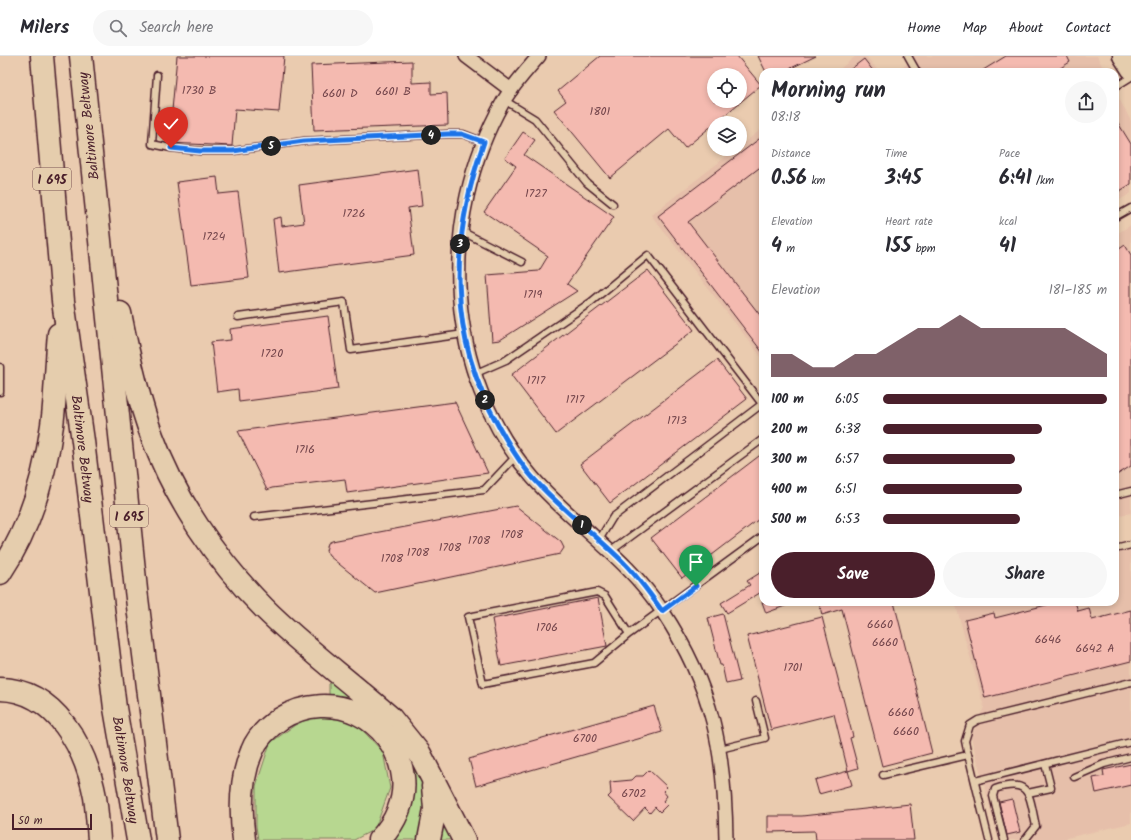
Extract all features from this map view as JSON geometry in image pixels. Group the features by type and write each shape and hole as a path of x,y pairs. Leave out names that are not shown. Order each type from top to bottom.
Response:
{"highway":[{"name":"Baltimore Beltway","path":"42,56 63,301 83,441 116,708 138,840"},
{"name":"Baltimore Beltway","path":"81,56 135,574 167,840"},
{"path":"95,192 132,373 152,436 166,470 186,506 206,537 238,580 284,626 390,717 416,748 464,840"},
{"path":"0,573 19,539 32,509 48,449 63,301"},
{"path":"0,689 15,690 30,695 55,712 66,726 83,756 90,777 95,798 99,840"},
{"path":"244,840 241,822 242,788 252,750 262,735 288,714 301,709 322,706 345,709 360,714 375,724 387,736 396,750 401,766 402,796 393,823 379,840"},
{"path":"429,840 435,809 431,775"}],"main road":[{"path":"1122,56 1131,70"}],"street":[{"path":"466,56 508,95"},
{"path":"539,56 508,95 484,142 470,186 461,231 458,270 464,334 474,374 491,414 516,456 556,502 611,551 636,576 662,611 689,656 700,680 714,722 720,749 725,800 726,840"}],"lane":[{"path":"908,56 916,68"},
{"path":"157,75 152,144 171,148 200,151 233,151 304,141 448,134 462,134 484,142"},
{"path":"1119,84 1131,77"},
{"path":"508,95 535,119 587,184 613,204"},
{"path":"1119,215 1131,208"},
{"path":"461,231 522,262"},
{"path":"474,374 506,360 591,302 648,255 759,400"},
{"path":"238,317 344,302 351,350 464,334"},
{"path":"0,367 0,392"},
{"path":"599,540 613,517 759,406"},
{"path":"611,551 759,442"},
{"path":"254,517 484,490 516,456"},
{"path":"1119,494 1131,491"},
{"path":"629,634 605,596 597,592 468,617 483,684 594,663 629,634 759,539"},
{"path":"1119,548 1131,545"},
{"path":"989,840 965,741 970,725 978,720 1131,682"},
{"path":"720,749 765,738 756,701"},
{"path":"974,781 1131,742"},
{"path":"883,774 968,755"},
{"path":"1074,777 1104,764 1131,757"},
{"path":"1028,793 1051,788 1045,764"},
{"path":"1004,840 993,796 995,789 1012,784 1020,785 1028,793 1036,826 1025,840"}],"shaded area":[{"path":"856,56 866,56 876,68 841,68"},
{"path":"909,56 1097,56 1103,68 900,68 912,61"},
{"path":"1119,98 1131,121 1131,193 1119,200"},
{"path":"759,131 759,354 651,215 727,156 747,156 747,141"},
{"path":"1131,225 1131,513 1119,516 1119,232"},
{"path":"1131,547 1131,823 1058,840 999,840 971,737 984,707 956,606 1119,606 1119,550"}],"green space":[{"path":"337,679 391,726 427,786 421,840 387,840 405,760 329,697 329,684"},
{"path":"318,714 355,722 383,752 390,788 375,829 354,840 258,840 256,826 256,786 270,743 295,725"},
{"path":"440,807 458,840 432,840"}],"building":[{"path":"177,56 284,56 279,112 235,109 232,146 169,143"},
{"path":"600,56 737,56 747,68 707,68 707,108 733,108 724,116 707,116 707,130 685,148 669,129 610,178 554,110 566,101 558,91"},
{"path":"758,56 816,56 791,68 764,68"},
{"path":"1006,56 1067,56 1070,62 1060,68 986,68"},
{"path":"864,59 871,68 852,68"},
{"path":"412,61 412,83 431,82 431,94 447,93 448,125 314,130 311,65"},
{"path":"747,68 759,83 759,87 747,97"},
{"path":"1119,124 1131,144 1131,184 1119,192"},
{"path":"523,132 535,140 524,155 614,217 567,284 577,291 500,340 492,341 487,275 539,271 548,256 484,212 516,166 505,158"},
{"path":"759,139 759,168 688,222 759,314 759,348 658,216 737,156 747,156 747,148"},
{"path":"418,169 422,206 408,208 414,255 279,273 273,219 281,217 282,226 304,223 299,185"},
{"path":"217,177 219,194 238,192 249,278 191,285 177,182"},
{"path":"1125,245 1131,255 1131,466 1119,474 1119,249"},
{"path":"648,270 694,330 556,434 511,375"},
{"path":"328,316 338,389 239,402 238,389 217,392 211,342 231,340 230,329"},
{"path":"717,360 747,399 610,503 580,464"},
{"path":"455,402 488,473 347,493 345,479 272,488 267,490 238,431"},
{"path":"759,456 759,519 682,578 651,538"},
{"path":"516,506 561,542 564,548 560,554 375,593 329,556 326,551 328,543 332,541"},
{"path":"759,574 759,593 727,613 721,603 750,585 747,581"},
{"path":"598,598 607,646 501,666 492,619"},
{"path":"763,606 785,606 766,613"},
{"path":"820,606 895,606 932,753 882,766 842,609 822,615"},
{"path":"1042,606 1076,606 1078,611 1089,608 1092,620 1131,610 1131,661 985,698 965,620 994,613 995,618"},
{"path":"723,614 740,681 726,684 708,618"},
{"path":"822,617 853,737 850,738 858,768 848,771 834,714 771,730 747,636"},
{"path":"654,706 662,732 476,786 469,759"},
{"path":"1131,764 1131,785 1096,793 1093,778 1104,776 1103,770"},
{"path":"649,770 667,787 663,791 667,796 663,801 667,805 660,812 655,807 650,813 645,808 633,821 608,797 611,794 610,782 632,780 636,776 643,776"},
{"path":"848,771 852,785 819,794 815,780"},
{"path":"1012,799 1020,832 1007,835 999,802"},
{"path":"910,804 914,840 816,840 815,831 768,832 768,816 802,816"}],"route":[{"path":"171,148 200,151 233,151 304,141 448,134 462,134 484,142 466,200 459,252 458,288 460,309 469,359 491,414 516,456 534,478 556,502 620,558 650,593 662,611 696,586"}]}
